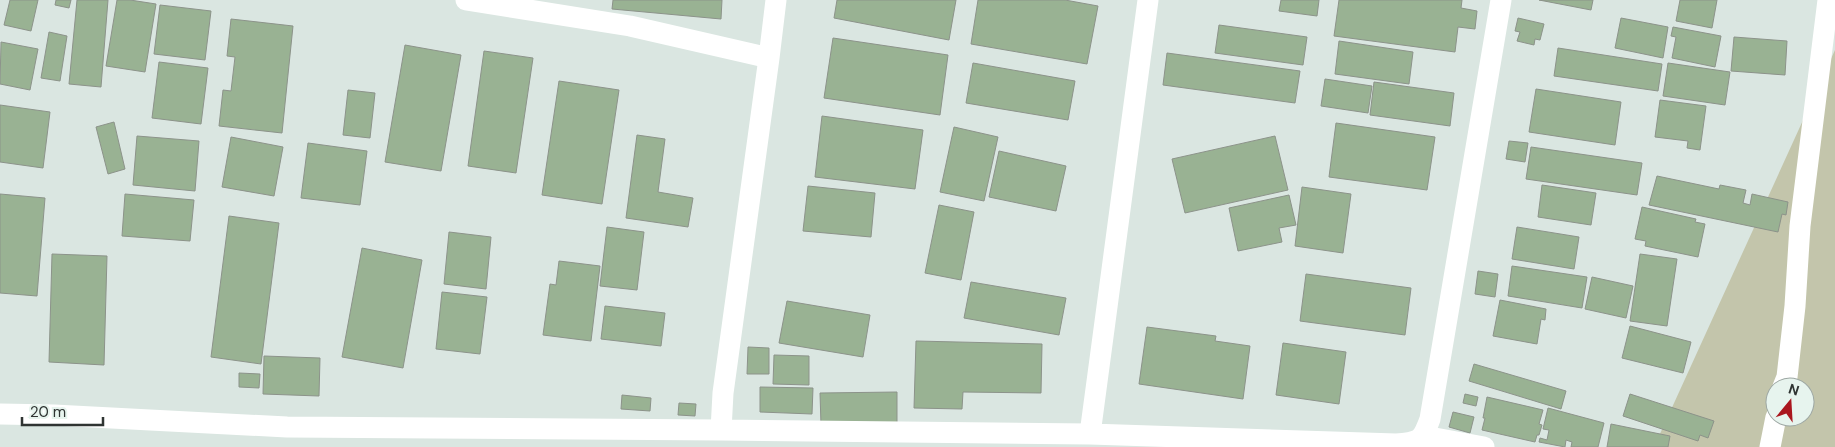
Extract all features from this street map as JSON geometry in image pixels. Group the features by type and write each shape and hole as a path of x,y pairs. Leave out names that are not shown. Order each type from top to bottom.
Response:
{"street":[{"path":"466,0 630,26 769,58"},
{"path":"721,430 723,393 776,0"},
{"path":"1090,434 1148,0"},
{"path":"0,414 519,438 721,430 1090,434 1412,443 1424,436 1430,419 1501,0"},
{"path":"1787,377 1795,306 1800,226 1828,0"},
{"path":"1770,447 1774,427"},
{"path":"1424,436 1484,447"}],"green space":[{"path":"1835,50 1835,447 1654,447"}],"building":[{"path":"10,0 38,0 31,31 4,25"},
{"path":"56,0 71,0 69,8 55,5"},
{"path":"77,0 108,0 101,87 69,84"},
{"path":"117,0 156,4 145,72 106,66"},
{"path":"613,0 722,0 721,19 612,9"},
{"path":"837,0 956,0 949,40 834,18"},
{"path":"978,0 1065,0 1098,6 1087,64 971,44"},
{"path":"1281,0 1319,0 1317,16 1279,11"},
{"path":"1339,0 1462,0 1461,8 1477,11 1475,29 1458,27 1455,52 1334,36"},
{"path":"1539,0 1593,0 1591,10"},
{"path":"1680,0 1717,0 1712,28 1676,21"},
{"path":"160,5 211,11 205,60 154,54"},
{"path":"1518,18 1544,24 1540,40 1535,39 1534,45 1517,41 1520,32 1515,31"},
{"path":"1621,18 1668,27 1663,58 1615,48"},
{"path":"231,19 293,26 282,133 219,126 223,90 231,91 235,57 227,56"},
{"path":"1219,25 1307,37 1303,65 1215,53"},
{"path":"1673,27 1721,36 1715,67 1672,58 1676,37 1671,36"},
{"path":"49,32 67,36 60,81 41,78"},
{"path":"1734,37 1787,41 1785,75 1731,71"},
{"path":"833,38 948,55 940,115 824,98"},
{"path":"1339,41 1413,52 1409,84 1335,74"},
{"path":"1,42 38,49 30,90 0,84"},
{"path":"405,45 461,55 441,171 385,162"},
{"path":"1558,48 1662,64 1658,91 1554,76"},
{"path":"484,51 533,58 516,173 468,166"},
{"path":"1167,53 1300,71 1295,103 1163,85"},
{"path":"159,62 208,68 201,124 152,118"},
{"path":"973,63 1075,81 1068,120 966,103"},
{"path":"1668,63 1730,72 1725,105 1663,96"},
{"path":"1325,79 1372,86 1368,113 1321,106"},
{"path":"559,81 619,90 602,204 542,195"},
{"path":"1374,82 1454,93 1450,126 1370,115"},
{"path":"1536,89 1621,102 1615,145 1529,132"},
{"path":"348,90 375,93 370,138 343,135"},
{"path":"1660,100 1706,106 1700,150 1687,148 1688,141 1655,137"},
{"path":"0,105 50,112 43,168 0,162"},
{"path":"822,116 923,130 915,189 815,177"},
{"path":"114,122 125,169 108,174 96,127"},
{"path":"1336,123 1435,137 1427,190 1329,177"},
{"path":"954,127 998,137 984,201 940,192"},
{"path":"637,135 665,139 658,192 693,198 688,227 626,218"},
{"path":"137,136 199,141 195,191 133,185"},
{"path":"1275,136 1288,190 1185,213 1172,159"},
{"path":"231,137 283,147 274,196 222,187"},
{"path":"1509,141 1528,143 1525,162 1506,159"},
{"path":"308,143 367,151 360,205 301,198"},
{"path":"1531,147 1642,163 1637,195 1526,179"},
{"path":"999,151 1066,166 1056,211 989,197"},
{"path":"1657,176 1719,189 1720,185 1746,190 1743,203 1750,205 1752,194 1788,202 1786,215 1782,214 1778,232 1649,205"},
{"path":"1542,185 1596,193 1591,225 1538,217"},
{"path":"808,186 875,193 871,237 803,231"},
{"path":"1302,187 1351,194 1343,253 1295,246"},
{"path":"0,194 45,198 37,296 0,293"},
{"path":"125,194 194,200 190,241 122,236"},
{"path":"1289,195 1296,225 1279,228 1282,242 1238,251 1229,208"},
{"path":"939,205 974,212 961,280 925,273"},
{"path":"1642,207 1696,219 1695,222 1705,224 1698,257 1645,246 1646,241 1635,239"},
{"path":"229,216 279,223 261,364 211,357"},
{"path":"607,227 644,232 637,290 600,286"},
{"path":"1517,227 1579,237 1574,269 1512,259"},
{"path":"449,232 491,237 486,289 444,284"},
{"path":"362,248 422,260 403,368 342,357"},
{"path":"52,254 107,256 104,365 49,362"},
{"path":"1640,254 1677,259 1667,326 1630,321"},
{"path":"559,261 600,266 591,341 543,335 550,284 556,285"},
{"path":"1512,266 1587,277 1582,308 1508,296"},
{"path":"1478,271 1498,274 1495,297 1475,294"},
{"path":"1306,274 1411,288 1405,335 1300,321"},
{"path":"1592,277 1633,286 1626,318 1585,309"},
{"path":"971,282 1066,298 1059,335 964,318"},
{"path":"442,292 487,297 480,354 436,349"},
{"path":"1500,300 1546,309 1545,320 1541,319 1537,344 1493,336"},
{"path":"787,301 870,315 863,357 779,343"},
{"path":"605,306 665,313 661,346 601,339"},
{"path":"1630,326 1691,342 1683,373 1622,358"},
{"path":"1147,327 1216,336 1215,341 1250,346 1243,399 1139,384"},
{"path":"916,341 1042,344 1041,393 963,392 962,409 914,408"},
{"path":"1283,343 1346,352 1339,404 1276,395"},
{"path":"748,347 769,348 769,374 747,374"},
{"path":"774,355 809,356 809,385 773,384"},
{"path":"264,356 320,358 319,396 263,394"},
{"path":"1474,364 1566,391 1561,409 1469,381"},
{"path":"239,373 260,374 259,388 239,387"},
{"path":"760,387 813,388 812,414 760,412"},
{"path":"897,392 897,424 821,425 820,393"},
{"path":"1465,394 1478,397 1476,406 1463,403"},
{"path":"1630,394 1714,421 1708,438 1700,435 1698,441 1623,416"},
{"path":"622,395 651,398 650,411 621,409"},
{"path":"1487,397 1543,410 1539,424 1542,425 1535,442 1482,430"},
{"path":"679,403 696,404 695,416 678,415"},
{"path":"1548,408 1604,423 1598,447 1571,447 1572,442 1566,440 1565,447 1539,442 1540,438 1547,440 1549,430 1543,429"},
{"path":"1453,412 1474,417 1470,433 1449,427"},
{"path":"1611,424 1670,436 1668,447 1607,447"}]}
